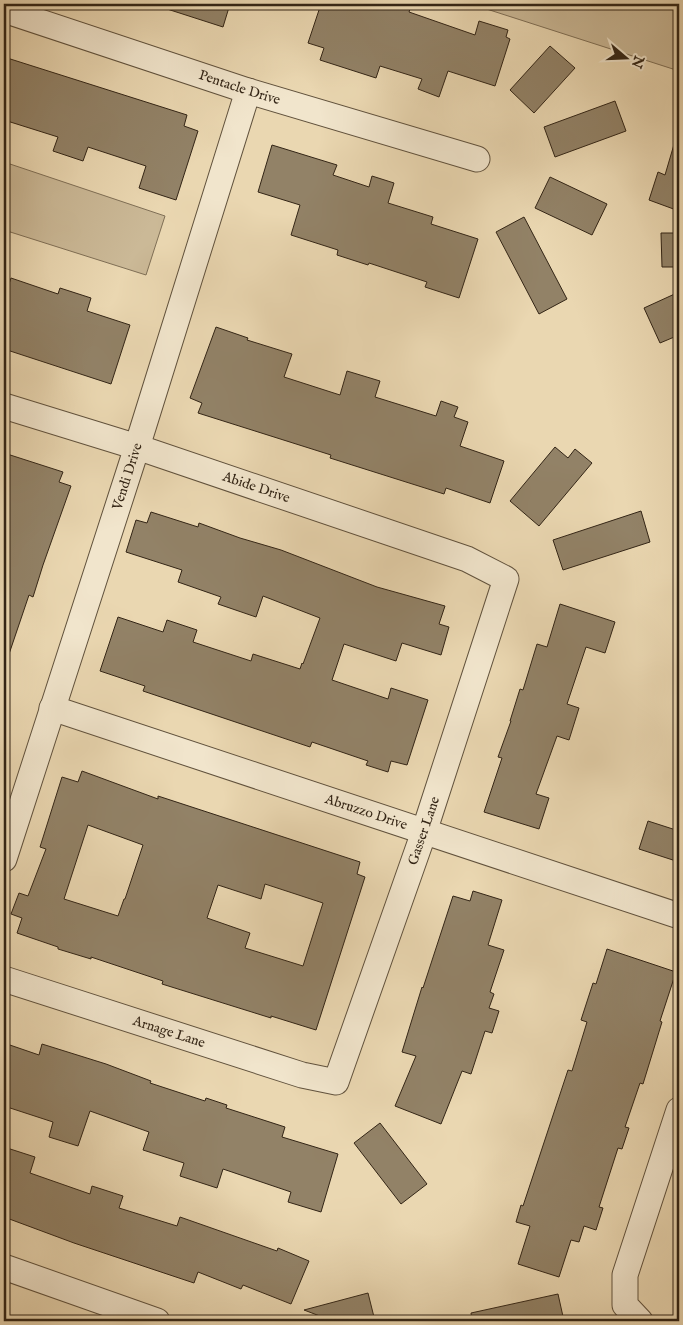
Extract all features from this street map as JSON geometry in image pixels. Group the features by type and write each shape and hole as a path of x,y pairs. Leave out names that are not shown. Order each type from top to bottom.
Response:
{"street":[{"name":"Pentacle Drive","path":"4,10 248,91 477,159"},
{"name":"Vendi Drive","path":"4,859 137,447 248,91"},
{"name":"Abide Drive","path":"4,406 137,447 467,559 506,579"},
{"name":"Gasser Lane","path":"336,1082 424,832 506,579"},
{"name":"Abruzzo Drive","path":"52,708 679,916"},
{"name":"Arnage Lane","path":"4,979 302,1075 336,1082"},
{"path":"633,1313 625,1275 679,1110"},
{"path":"4,1268 157,1321"}],"shaded area":[{"path":"471,4 679,4 679,59 676,70"},
{"path":"4,162 165,216 146,275 4,230"}],"building":[{"path":"164,4 230,4 223,27 164,8"},
{"path":"321,4 395,4 410,9 409,12 475,35 479,21 508,30 506,37 510,39 495,86 448,71 439,97 418,89 422,79 380,66 376,78 320,60 324,48 308,43"},
{"path":"550,46 575,68 534,113 510,90"},
{"path":"4,57 187,115 184,126 198,131 176,200 139,188 146,166 88,147 83,161 53,151 58,137 4,120"},
{"path":"615,101 626,131 555,157 544,127"},
{"path":"675,141 679,142 679,211 649,200 658,172 665,175"},
{"path":"272,145 337,165 333,175 369,187 372,176 394,183 388,203 433,217 431,224 478,239 459,298 425,287 427,282 369,263 368,265 337,255 338,250 291,235 300,205 258,192"},
{"path":"550,177 607,204 592,235 535,208"},
{"path":"524,217 567,299 539,314 496,232"},
{"path":"661,233 679,233 679,267 662,267"},
{"path":"11,278 58,294 60,288 91,298 87,311 130,325 111,384 4,349 4,299"},
{"path":"679,292 679,335 660,343 644,308"},
{"path":"216,327 248,338 247,340 292,354 284,377 340,395 347,371 380,381 375,397 436,416 441,401 458,407 454,417 468,422 460,446 504,461 490,503 446,488 444,494 330,458 331,455 198,413 202,403 190,398"},
{"path":"555,447 568,458 575,449 592,463 539,526 510,501"},
{"path":"4,453 63,472 59,482 71,486 33,597 29,595 7,660 4,660"},
{"path":"641,511 650,542 563,570 553,540"},
{"path":"151,512 198,527 199,523 281,550 377,587 445,606 439,624 449,627 441,655 402,643 396,661 344,644 332,680 388,699 391,688 428,700 407,765 391,761 388,772 366,765 368,761 312,742 310,747 143,691 145,686 100,671 118,617 163,632 167,620 197,630 193,642 251,661 253,654 300,669 320,618 263,596 256,617 218,604 221,597 178,582 182,570 126,552 136,520 147,523"},
{"path":"560,604 615,622 605,653 586,647 567,704 579,708 569,740 557,736 536,794 549,798 539,829 484,812 502,758 498,757 520,689 523,690 537,644 547,647"},
{"path":"82,771 158,799 158,796 360,862 357,874 365,877 316,1030 162,984 163,981 91,957 91,959 58,949 58,947 17,933 22,918 11,914 19,893 28,896 46,849 40,847 62,777 78,782","holes":["88,825 143,845 118,916 64,899","265,884 323,903 303,966 245,948 250,933 207,918 218,885 261,899"]},
{"path":"648,821 679,831 679,862 639,849"},
{"path":"473,891 502,900 488,945 504,950 490,992 494,994 489,1008 499,1011 492,1033 485,1031 471,1074 462,1071 441,1124 395,1106 416,1056 402,1052 453,896 470,901"},
{"path":"607,949 676,972 643,1084 640,1083 625,1127 629,1128 622,1149 618,1148 599,1207 603,1208 596,1230 584,1226 579,1242 571,1240 559,1277 518,1264 530,1226 516,1222 568,1070 572,1071 587,1022 581,1020 593,983 596,984"},
{"path":"4,1043 39,1055 42,1044 106,1064 151,1081 150,1083 205,1101 206,1098 227,1105 226,1108 285,1127 282,1137 338,1154 321,1212 288,1202 291,1192 223,1169 217,1188 180,1176 184,1163 143,1150 149,1132 90,1111 78,1146 49,1137 53,1122 4,1106"},
{"path":"380,1123 427,1184 401,1204 354,1143"},
{"path":"4,1147 35,1157 30,1173 90,1194 92,1186 123,1196 119,1208 177,1226 180,1217 277,1251 278,1248 309,1261 291,1304 243,1285 241,1289 198,1272 194,1283 74,1243 4,1217"},
{"path":"368,1293 375,1321 333,1321 304,1310"},
{"path":"558,1294 564,1321 472,1321 471,1313"}]}
